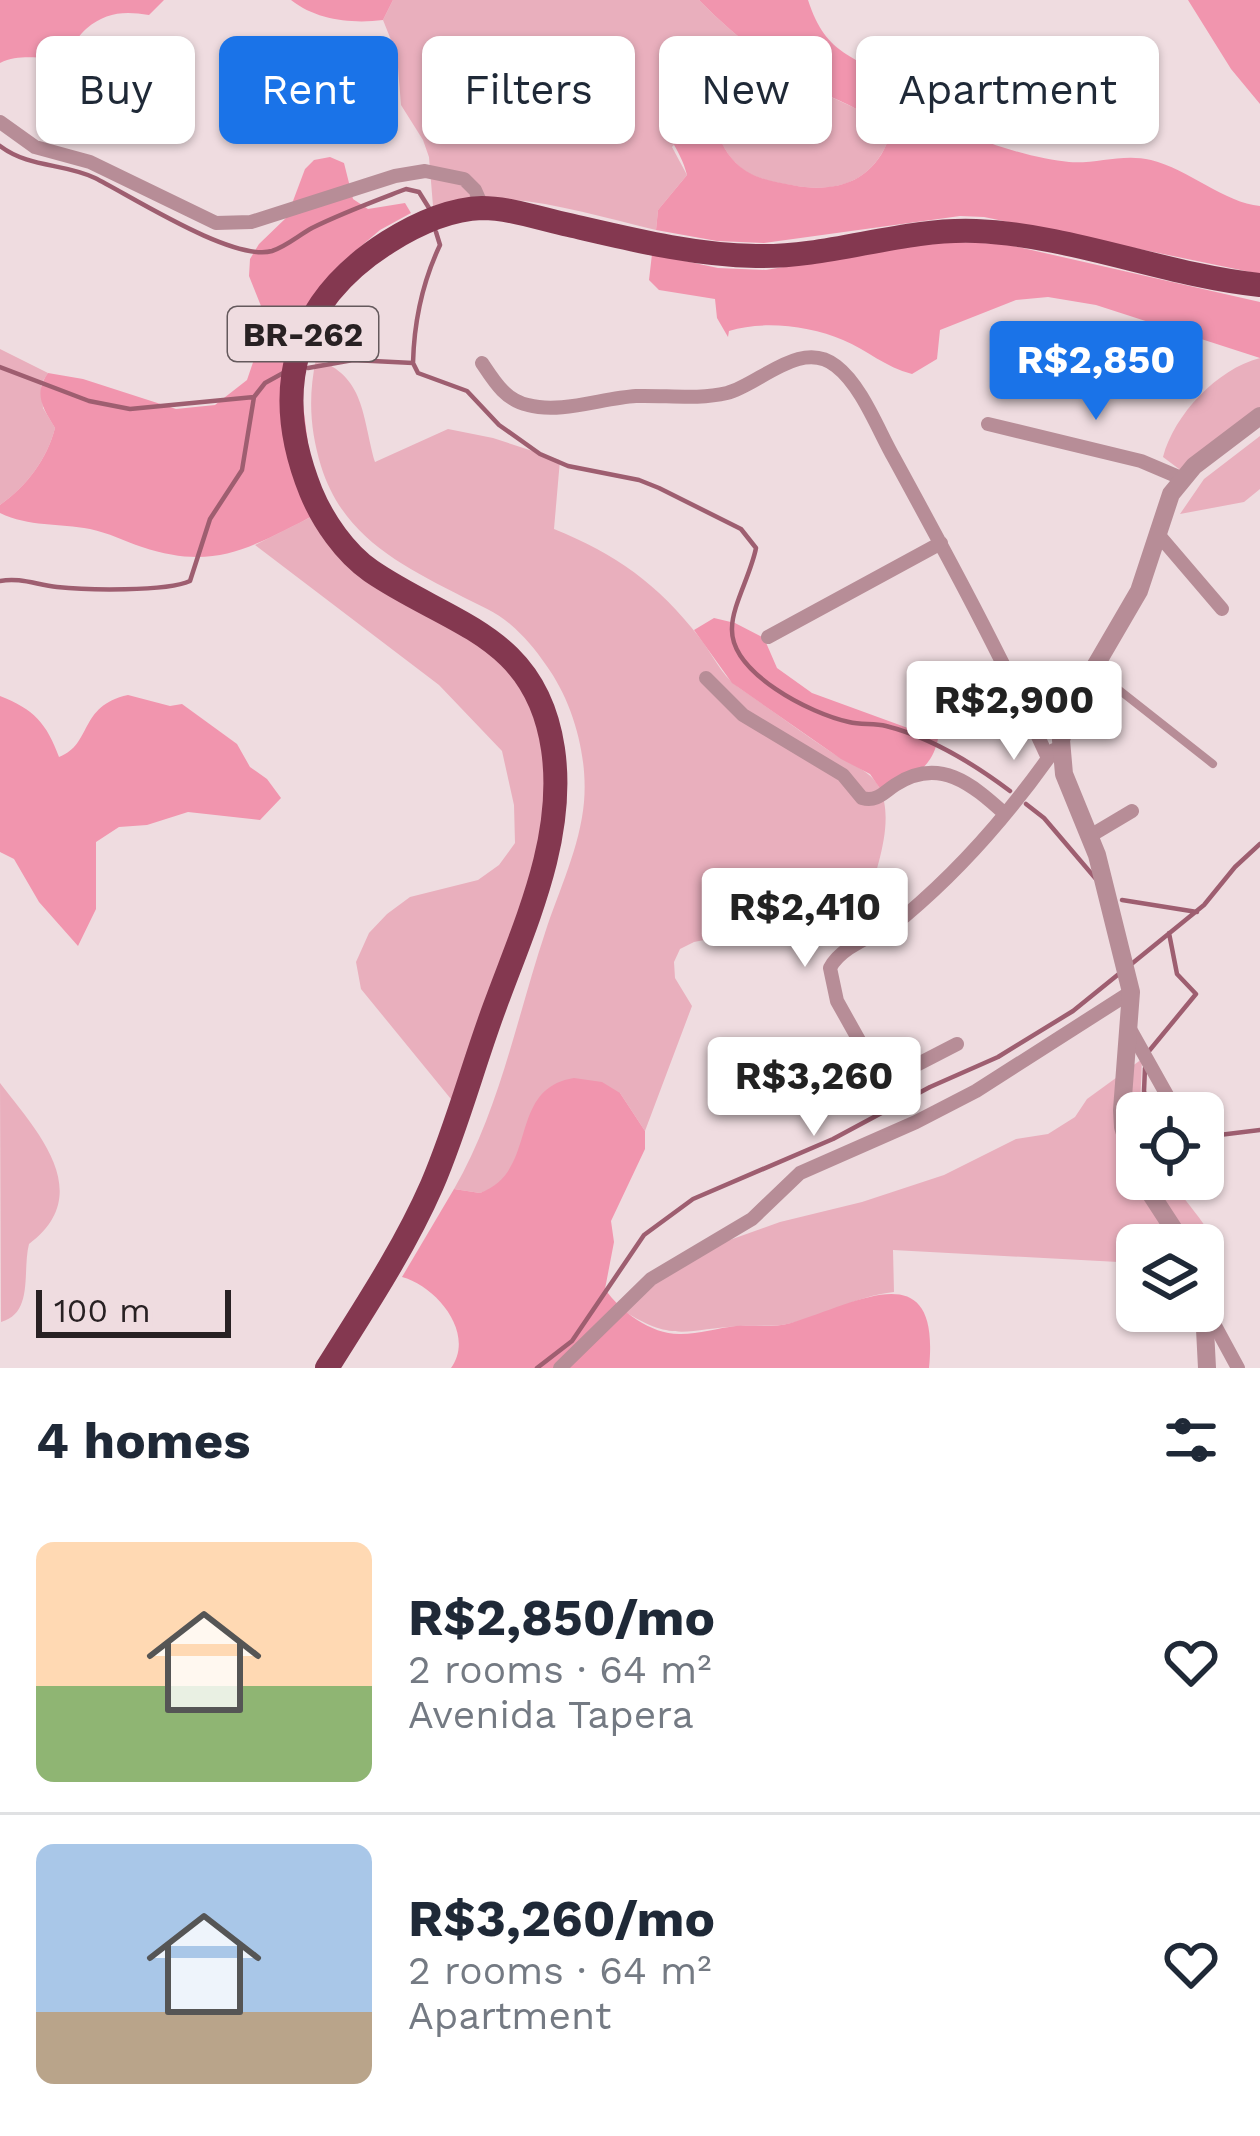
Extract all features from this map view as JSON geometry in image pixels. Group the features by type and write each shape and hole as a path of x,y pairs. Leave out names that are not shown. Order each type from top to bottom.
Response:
{"highway":[{"name":"BR-262","path":"327,1368 418,1215 452,1132 553,834 556,808 552,743 534,690 518,666 460,618 367,568 322,515 299,453 293,385 303,332 333,285 406,230 483,208 650,243 755,256 915,233 1004,233 1212,279 1260,285"}],"street":[{"path":"0,122 34,147 90,162 216,224 251,222 395,176 425,171 464,179 476,190 483,208"},
{"path":"482,363 505,394 527,405 546,407 638,396 716,395 747,386 794,361 826,360 837,366 861,400 940,543 1048,758"},
{"path":"957,1044 893,1077 879,1076 837,1001 830,968 839,956 902,918 1005,814 1060,740 1065,720 1138,591 1164,509 1181,478 1260,416"},
{"path":"988,424 1141,460 1181,478"},
{"path":"1157,532 1222,609"},
{"path":"768,637 940,543"},
{"path":"706,679 743,715 843,775 862,798 876,799 913,775 945,772 1005,814"},
{"path":"1060,740 1064,774 1090,836 1130,987 1124,1092"},
{"path":"1090,836 1132,811"},
{"path":"560,1368 651,1279 752,1219 800,1173 976,1091 1130,987"},
{"path":"1131,1031 1165,1092"},
{"path":"1206,1332 1207,1368"},
{"path":"1221,1332 1238,1368"}],"lane":[{"path":"1094,670 1213,764"}],"shaded area":[{"path":"0,0 164,0 149,15 108,16 80,36 36,36 36,57 0,63"},
{"path":"291,0 393,0 383,20 359,21 323,16"},
{"path":"393,0 699,0 738,36 659,36 659,144 675,144 687,175 658,210 656,230 517,200 433,206 424,144 635,144 635,36 422,36 422,138 401,105 398,36 389,36 383,20"},
{"path":"699,0 808,0 826,36 738,36"},
{"path":"1188,0 1260,0 1260,104 1231,69"},
{"path":"832,42 856,60 856,109 832,97"},
{"path":"832,97 856,109 856,144 886,144 860,177 821,188 750,174 723,144 832,144"},
{"path":"674,144 724,144 736,163 756,176 821,188 860,176 886,144 992,144 1052,160 1151,160 1233,199 1260,206 1260,274 984,217 960,216 764,243 717,241 656,230 658,210 687,175"},
{"path":"330,157 344,163 353,199 368,209 405,203 411,213 380,230 339,265 295,342 317,514 233,552 192,557 90,529 33,523 0,513 0,505 35,471 55,428 40,394 48,373 83,379 176,409 215,405 247,380 267,321 249,276 250,259 287,217 305,169 314,160"},
{"path":"932,241 1005,244 1260,302 1260,358 1096,305 1048,297 1016,300 940,330 937,359 912,374 816,331 771,325 729,331 728,337 717,318 715,299 659,290 649,280 652,254 718,268 766,270"},
{"path":"0,349 48,373 41,384 43,408 55,428 35,471 0,505"},
{"path":"1260,358 1260,411 1183,472 1163,457 1177,425 1200,396 1228,372"},
{"path":"316,359 332,366 353,387 375,462 448,429 560,460 554,529 616,560 651,586 684,618 732,682 869,775 884,800 883,845 867,903 840,889 795,898 768,920 740,933 680,949 674,962 675,978 692,1006 645,1131 620,1093 492,1189 480,1193 454,1189 495,1096 574,852 584,802 581,748 556,680 520,633 493,612 397,560 344,512 331,491 314,439 311,400"},
{"path":"1260,436 1260,489 1244,502 1180,514 1204,479"},
{"path":"317,514 325,528 507,654 561,775 464,1115 361,989 356,962 369,933 387,914 410,897 478,880 499,865 515,843 514,805 502,751 439,685 255,545"},
{"path":"714,618 764,638 777,668 812,693 938,739 930,759 917,772 881,790 870,774 732,683 694,630"},
{"path":"128,695 170,706 182,704 237,744 250,767 281,798 260,820 188,812 147,825 119,827 96,842 96,909 78,946 39,902 14,859 0,852 0,696 38,719 59,757 77,743 101,708"},
{"path":"1142,1059 1141,1092 1116,1092 1116,1200 1186,1200 1203,1224 1116,1224 1116,1262 893,1250 894,1292 787,1324 681,1332 656,1327 624,1311 670,1268 696,1252 780,1222 944,1175 1016,1139 1048,1134 1075,1117 1087,1099"},
{"path":"574,1078 602,1082 620,1093 645,1131 645,1149 611,1221 614,1242 605,1289 628,1314 659,1331 688,1334 784,1325 866,1298 908,1297 922,1309 929,1331 929,1368 451,1368 459,1340 449,1313 428,1290 402,1277 454,1189 480,1193 498,1182 510,1167 539,1098 553,1085"},
{"path":"0,1083 43,1141 59,1183 58,1204 49,1224 29,1244 23,1300 1,1322"}],"waterway":[{"path":"0,146 23,158 95,178 208,237 255,252 277,249 312,228 406,189 419,192 429,208"},
{"path":"413,363 420,302 440,245 436,232"},
{"path":"308,368 353,360 413,363 418,373 467,391 499,425 540,454 568,466 639,480 741,529 756,548 732,628 735,645 758,675 795,701 833,718 886,726 935,744 1010,791"},
{"path":"0,367 89,401 130,409 254,397"},
{"path":"0,581 105,589 190,581 210,519 242,470 254,397 265,383 285,372"},
{"path":"1026,804 1044,818 1096,879"},
{"path":"1129,966 1204,905 1260,844"},
{"path":"1122,900 1197,912"},
{"path":"1149,1051 1196,994 1177,974 1169,933"},
{"path":"537,1368 572,1341 644,1235 693,1199 833,1139 998,1057 1073,1011 1120,973"},
{"path":"1144,1092 1145,1068"},
{"path":"1224,1134 1260,1130"}]}
